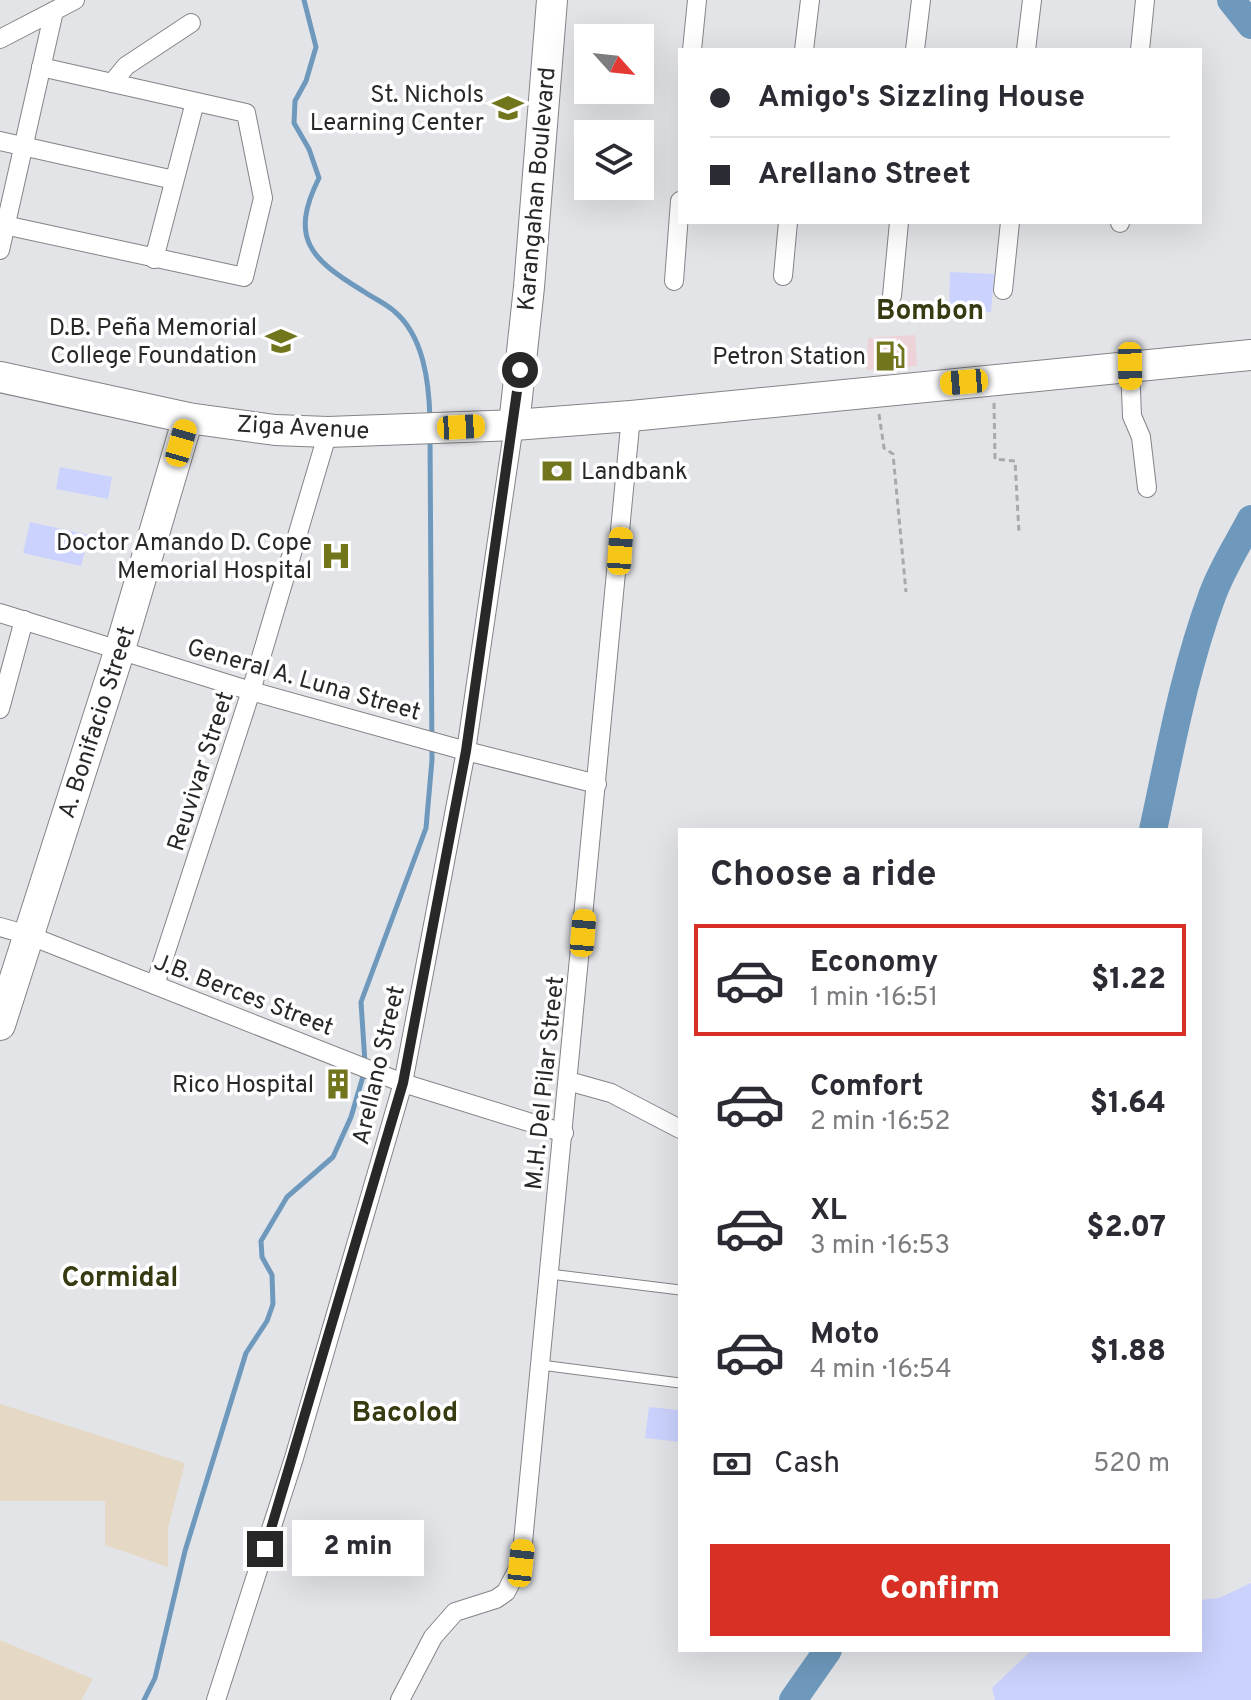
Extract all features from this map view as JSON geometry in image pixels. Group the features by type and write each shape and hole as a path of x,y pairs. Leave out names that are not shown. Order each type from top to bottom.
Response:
{"main road":[{"name":"Karangahan Boulevard","path":"514,425 529,287 552,0"},
{"name":"Ziga Avenue","path":"0,377 188,418 275,430 328,432 514,425 631,416 1251,355"},
{"name":"A. Bonifacio Street","path":"0,1025 14,931 120,649 188,418"}],"street":[{"path":"0,39 75,0"},
{"path":"692,48 697,0"},
{"path":"804,48 810,0"},
{"path":"915,48 921,0"},
{"path":"1026,48 1032,0"},
{"path":"1140,48 1145,0"},
{"path":"0,250 3,225 54,11"},
{"path":"112,83 126,66 191,23"},
{"path":"3,225 244,277 263,198 246,113 41,67"},
{"path":"154,259 195,102"},
{"path":"0,141 174,180"},
{"path":"674,281 678,224"},
{"path":"783,276 788,224"},
{"path":"892,296 899,224"},
{"path":"1003,290 1010,224"},
{"path":"1130,366 1132,416 1141,437 1147,488"},
{"name":"M.H. Del Pilar Street","path":"400,1700 433,1637 455,1612 496,1599 506,1592 521,1563 631,416"},
{"name":"Arellano Street","path":"216,1700 294,1458 403,1083 514,425"},
{"name":"Reuvivar Street","path":"155,985 251,691 328,432"},
{"name":"General A. Luna Street","path":"0,613 251,691 597,784"},
{"path":"0,709 24,620"},
{"name":"J.B. Berces Street","path":"14,931 403,1083 564,1133"},
{"path":"568,1081 611,1093 678,1128"}],"lane":[{"path":"550,1274 678,1290"},
{"path":"541,1365 678,1383"}],"path":[{"path":"993,379 995,459 1015,461 1019,533"},
{"path":"875,391 884,448 893,454 906,592"}],"shaded area":[{"path":"950,272 994,274 991,312 949,313"},
{"path":"915,335 917,366 866,370 868,338"},
{"path":"60,467 112,477 108,499 56,489"},
{"path":"30,522 89,535 81,566 23,553"},
{"path":"0,1404 185,1463 168,1528 168,1567 105,1545 105,1501 0,1501"},
{"path":"649,1407 678,1410 678,1442 645,1438"},
{"path":"1251,1583 1251,1700 995,1700 992,1688 1030,1652 1202,1652 1202,1600 1219,1598"},
{"path":"0,1640 93,1679 81,1700 0,1700"}],"waterway":[{"path":"304,0 316,47 306,81 295,101 294,123 309,149 319,178 310,199 306,232 318,257 390,308 412,333 423,361 430,419"},
{"path":"1231,0 1251,25"},
{"path":"365,1063 361,1002 426,828 432,760 430,437"},
{"path":"1153,828 1178,712 1202,625 1220,577 1251,519"},
{"path":"144,1700 155,1678 185,1551 246,1353 267,1321 273,1304 272,1275 262,1257 261,1241 287,1197 333,1157 351,1117 364,1073"},
{"path":"793,1700 827,1652"}],"place":[{"name":"St. Nichols Learning Center","path":"508,108"},
{"name":"D.B. Peña Memorial College Foundation","path":"281,341"},
{"name":"Petron Station","path":"890,356"},
{"name":"Landbank","path":"557,471"},
{"name":"Doctor Amando D. Cope Memorial Hospital","path":"336,556"},
{"name":"Rico Hospital","path":"338,1084"}],"district":[{"name":"Bombon","path":"930,309"},
{"name":"Cormidal","path":"120,1276"},
{"name":"Bacolod","path":"405,1411"}],"route":[{"path":"265,1549 403,1083 466,751 520,370"}]}
